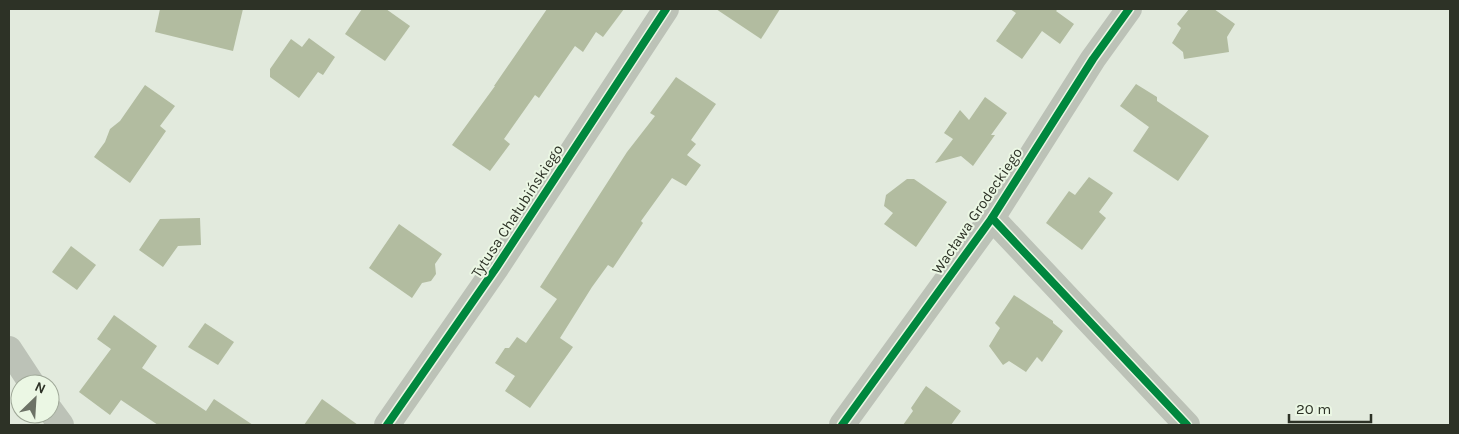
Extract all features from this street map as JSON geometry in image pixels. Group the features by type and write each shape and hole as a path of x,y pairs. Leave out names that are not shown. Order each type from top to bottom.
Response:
{"street":[{"name":"Tytusa Chałubińskiego","path":"387,425 496,268 666,9"},
{"name":"Wacława Grodeckiego","path":"842,425 992,218 1093,59 1129,9"},
{"path":"992,218 1187,425"},
{"path":"9,349 25,374"}],"building":[{"path":"160,9 243,9 233,51 155,32"},
{"path":"362,9 386,9 410,26 385,61 345,34"},
{"path":"547,9 624,9 603,37 596,32 583,52 575,46 539,98 535,95 504,139 510,144 490,171 452,145"},
{"path":"716,9 780,9 761,39"},
{"path":"1010,9 1058,9 1056,11 1074,24 1060,44 1042,31 1022,59 996,41 1016,13"},
{"path":"1189,9 1214,9 1235,24 1227,37 1229,52 1184,59 1183,52 1172,43 1181,28 1177,24"},
{"path":"309,38 335,57 323,75 318,72 299,98 270,77 270,69 291,39 302,47"},
{"path":"676,77 716,104 691,140 696,144 687,155 701,165 686,186 672,178 641,221 643,223 613,268 608,265 592,287 560,338 573,347 530,408 505,391 515,376 495,363 505,348 509,348 517,337 526,343 557,299 540,287 627,152 655,116 650,113"},
{"path":"1136,84 1157,97 1157,101 1209,136 1178,181 1133,151 1149,127 1120,106"},
{"path":"145,85 175,106 160,126 166,131 130,183 94,157 105,142 110,129 120,121"},
{"path":"985,97 1007,113 991,135 995,135 973,166 961,156 935,163 953,139 944,133 960,110 969,120"},
{"path":"1089,177 1113,193 1099,212 1106,218 1082,250 1046,223 1069,191 1075,195"},
{"path":"907,179 914,179 947,202 916,247 884,224 893,213 884,206 886,195"},
{"path":"200,218 201,245 178,246 163,267 139,250 160,219"},
{"path":"399,224 442,254 435,264 436,274 431,281 422,283 412,298 369,268"},
{"path":"71,246 96,265 77,290 52,272"},
{"path":"1014,295 1053,321 1063,331 1042,362 1037,357 1026,372 1009,361 1003,365 989,346 1000,328 995,323"},
{"path":"114,315 157,346 142,368 206,411 214,399 253,425 158,425 121,400 110,415 79,392 111,349 97,339"},
{"path":"205,323 234,342 218,365 188,347"},
{"path":"926,386 961,411 951,425 903,425 913,411 911,408"},
{"path":"322,399 358,425 304,425"}],"cycle path":[{"path":"387,425 496,268 666,9"},
{"path":"842,425 992,218 1093,59 1129,9"},
{"path":"992,218 1187,425"}]}
